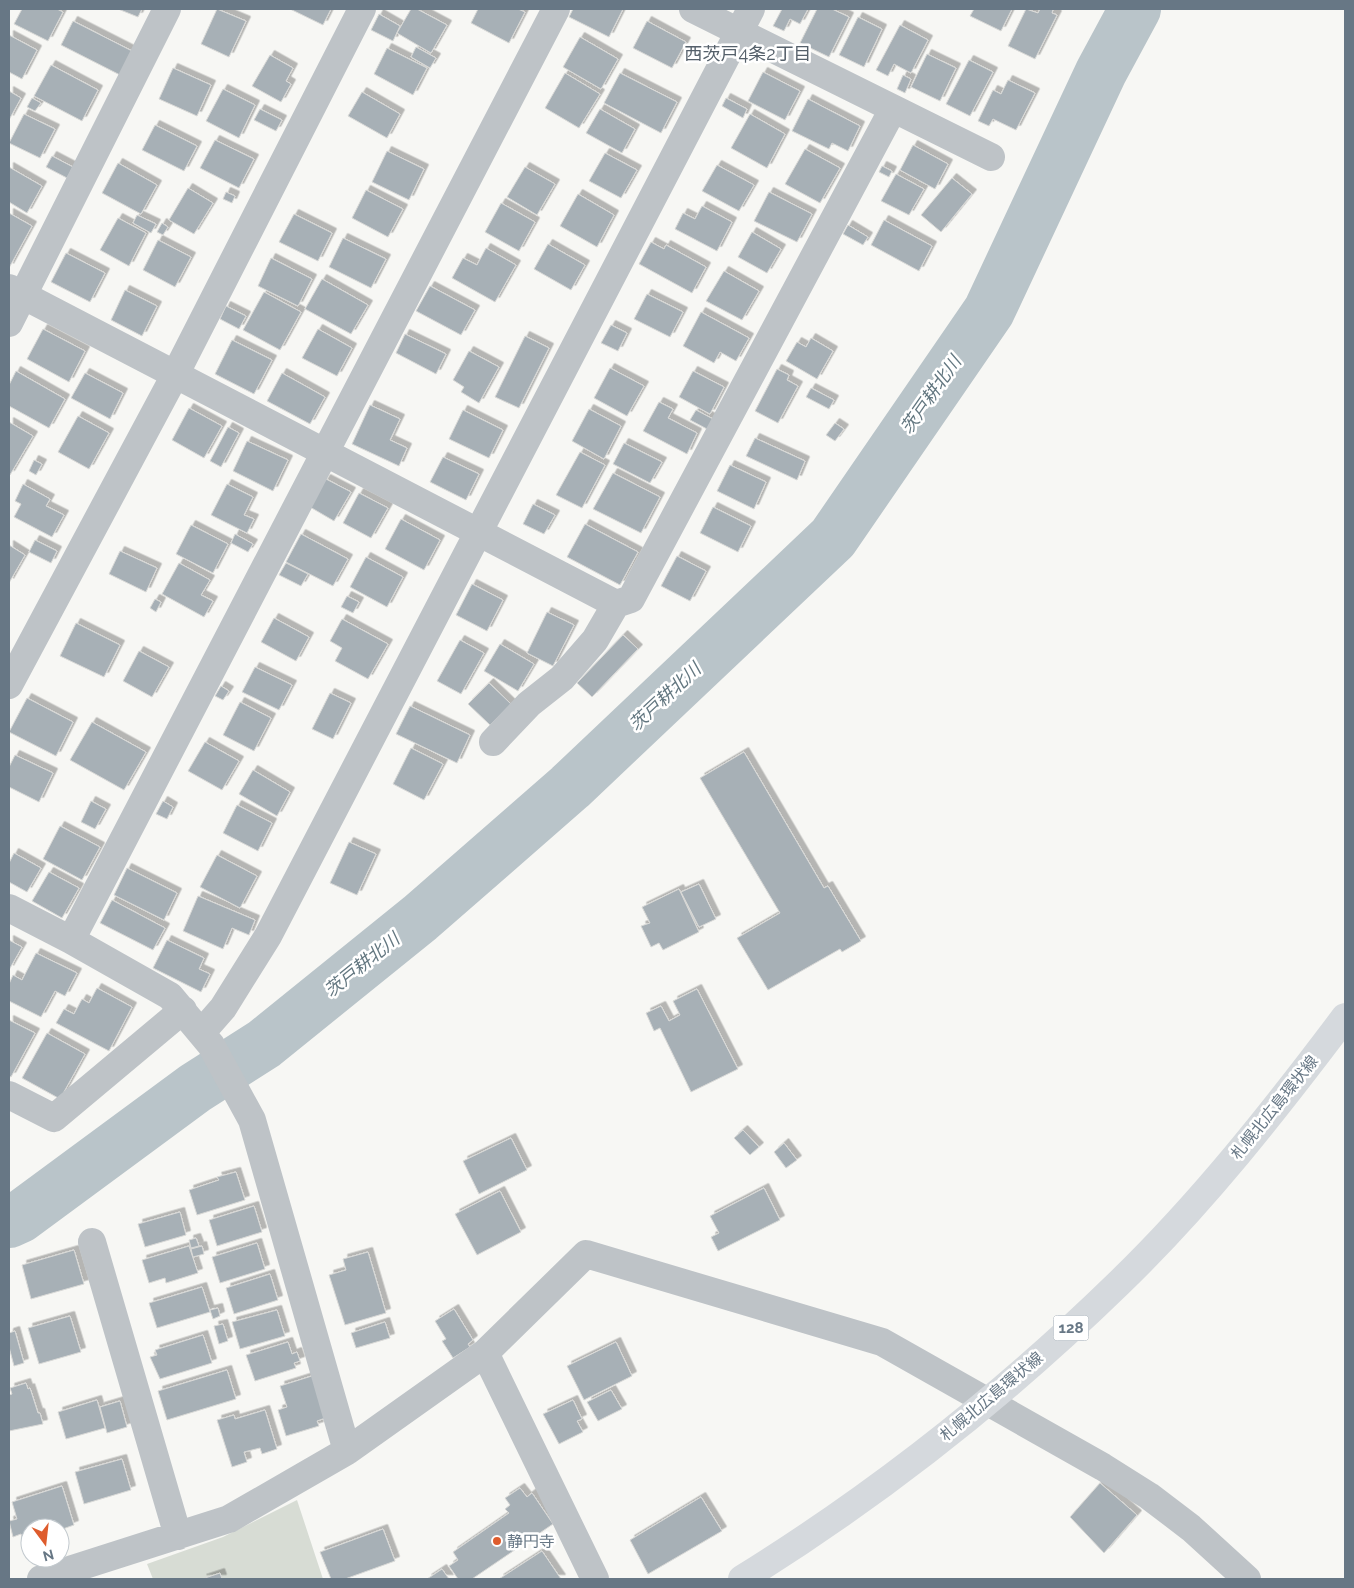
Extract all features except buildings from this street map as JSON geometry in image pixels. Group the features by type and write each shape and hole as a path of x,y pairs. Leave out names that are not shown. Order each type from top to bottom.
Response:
{"main road":[{"name":"札幌北広島環状線","path":"742,1579 873,1491 988,1403 1119,1283 1207,1189 1288,1093 1345,1017"}],"street":[{"path":"9,322 16,292 167,9"},
{"path":"9,686 175,375 362,9"},
{"path":"71,940 556,9"},
{"path":"693,9 745,20 893,109 991,157"},
{"path":"207,1038 223,1008 268,936 745,20"},
{"path":"492,742 529,704 562,678 595,640 616,604 632,599 893,109"},
{"path":"16,292 616,604"},
{"path":"9,908 71,940 170,996 207,1038 246,1105 252,1120 347,1451"},
{"path":"9,1095 54,1118 183,1010"},
{"path":"92,1242 178,1536"},
{"path":"41,1579 228,1519 347,1451 485,1353 586,1254 882,1342 1103,1467 1149,1496 1191,1528 1247,1579"},
{"path":"485,1353 595,1579"}],"shaded area":[{"path":"297,1500 323,1579 153,1579 147,1564 223,1537"}],"waterway":[{"name":"茨戸耕北川","path":"9,1222 20,1217 195,1088 264,1044 420,918 570,787 833,538 989,311 1101,72 1135,9"}],"place":[{"name":"静円寺","path":"497,1541"}],"district":[{"name":"西茨戸4条2丁目","path":"748,54"}]}
